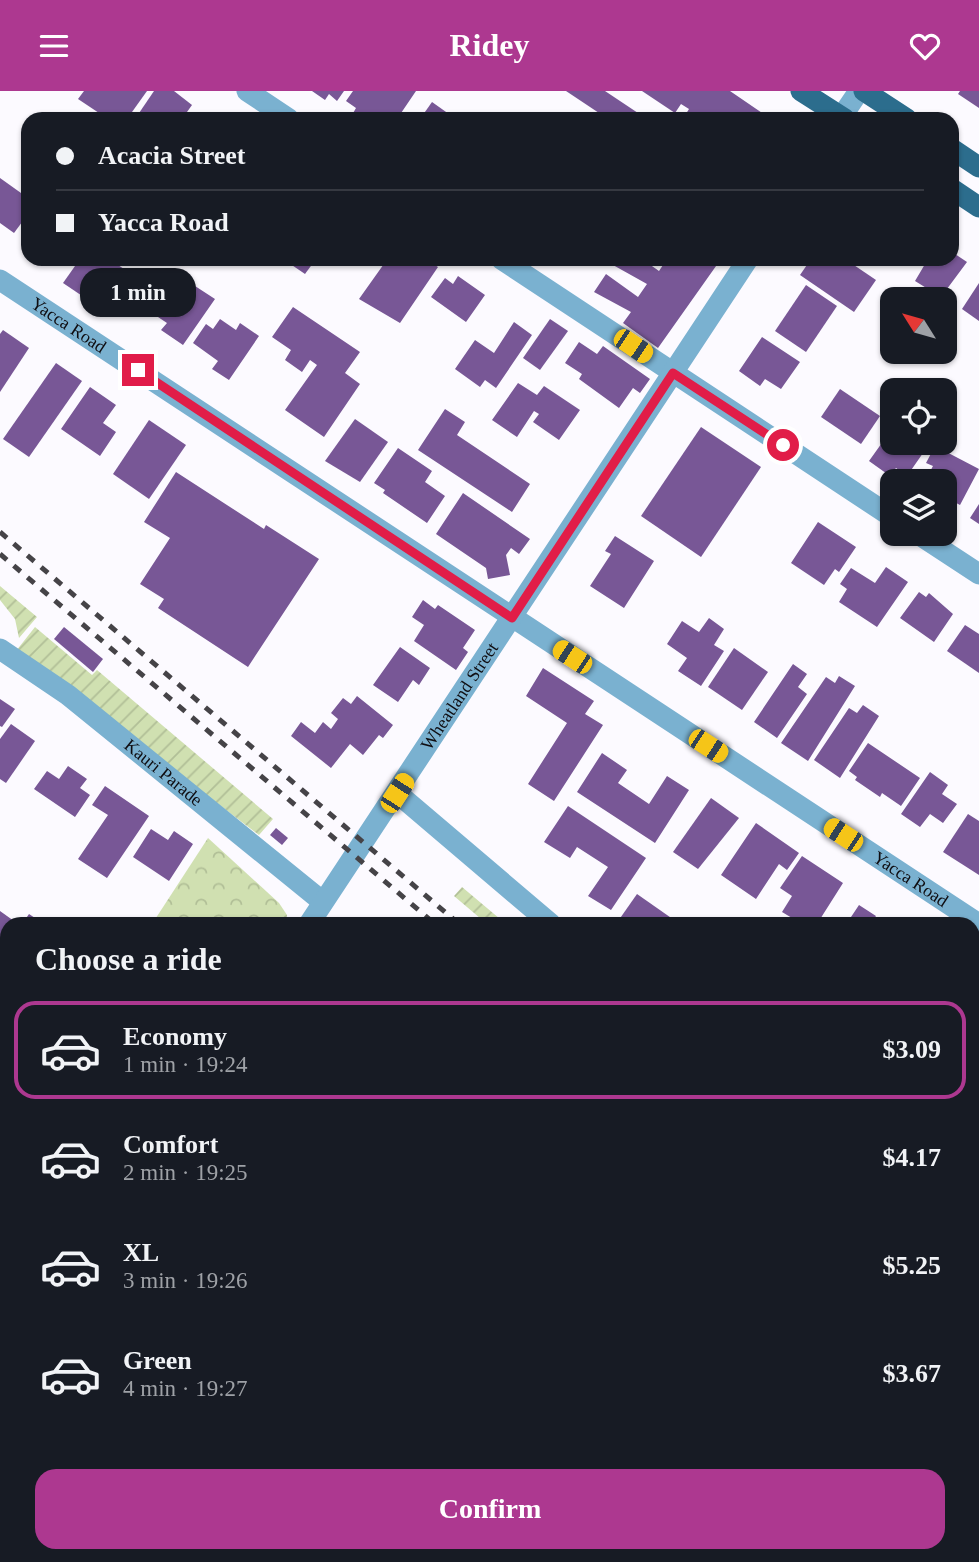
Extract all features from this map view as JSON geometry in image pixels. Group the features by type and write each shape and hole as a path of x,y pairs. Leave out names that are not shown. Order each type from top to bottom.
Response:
{"main road":[{"path":"801,91 833,112"},
{"path":"862,91 896,112"},
{"path":"959,154 979,167"},
{"path":"959,194 979,207"}],"street":[{"path":"247,91 278,112"},
{"path":"846,112 862,91"},
{"path":"511,266 880,509"},
{"name":"Wheatland Street","path":"313,917 743,266"},
{"name":"Yacca Road","path":"0,280 968,917"},
{"path":"936,546 979,574"},
{"name":"Kauri Parade","path":"0,649 68,695 323,902"},
{"path":"397,793 543,917"}],"green space":[{"path":"0,586 37,617 19,638 15,619 0,600"},
{"path":"35,627 92,675 97,670 273,819 259,835 16,651"},
{"path":"208,838 279,903 287,915 287,917 157,917"},
{"path":"462,887 498,917 479,917 454,896"}],"building":[{"path":"84,91 147,91 132,112 98,112 78,99"},
{"path":"154,91 174,91 192,105 187,112 140,112"},
{"path":"312,91 344,91 337,101 329,94 325,100"},
{"path":"353,91 416,91 402,112 354,112 356,108 346,101"},
{"path":"566,91 605,91 636,112 598,112"},
{"path":"642,91 730,91 761,112 687,112 689,109 681,104 674,112"},
{"path":"960,91 979,91 979,108 958,94"},
{"path":"432,102 446,112 425,112"},
{"path":"0,178 21,193 21,224 14,233 0,223"},
{"path":"959,257 967,262 948,287 925,287 915,281 924,266 959,266"},
{"path":"75,266 120,266 130,273 103,310 63,283"},
{"path":"293,266 311,266 305,274"},
{"path":"382,266 438,267 400,323 359,299"},
{"path":"615,266 652,266 659,271 662,266 716,266 658,348 623,323 631,312 594,292 606,274 638,297 647,284"},
{"path":"806,266 855,266 876,280 854,312 800,275"},
{"path":"458,276 485,295 466,322 431,297 445,278 453,284"},
{"path":"160,282 185,299 195,286 215,299 183,345 161,330 167,323 152,313 156,307 147,300"},
{"path":"979,283 979,321 962,309"},
{"path":"806,285 837,306 806,352 775,331"},
{"path":"293,307 360,352 345,373 360,384 324,437 285,410 317,365 310,360 302,372 285,360 291,350 272,337"},
{"path":"220,319 236,330 240,323 259,336 229,380 212,369 218,361 193,343 206,324 213,329"},
{"path":"550,319 568,331 540,370 523,358"},
{"path":"514,322 532,335 496,388 485,380 480,387 455,369 475,340 494,353"},
{"path":"3,330 29,348 0,392 0,334"},
{"path":"762,337 800,362 781,389 765,379 760,386 739,371"},
{"path":"579,342 597,354 603,346 650,379 640,393 633,388 619,408 579,379 582,374 565,363"},
{"path":"56,363 82,381 29,457 3,439"},
{"path":"518,383 537,395 544,386 580,410 559,440 533,422 539,414 534,411 517,437 492,420"},
{"path":"90,387 116,405 103,423 116,432 100,456 61,429"},
{"path":"840,389 880,416 861,444 821,417"},
{"path":"445,409 465,422 457,435 530,484 512,512 418,450"},
{"path":"355,419 388,442 360,482 325,461"},
{"path":"149,420 186,445 149,499 113,474"},
{"path":"701,427 761,467 701,557 641,516"},
{"path":"880,446 880,455 922,455 912,469 880,469 869,461"},
{"path":"398,448 432,471 425,482 445,496 427,523 383,493 385,490 374,483"},
{"path":"930,455 952,455 979,469 960,505 957,503 957,469 931,469 933,466 926,463"},
{"path":"176,472 264,529 266,525 319,559 248,667 158,608 164,599 140,584 170,538 144,522"},
{"path":"463,493 530,539 519,554 511,548 506,555 510,575 488,579 486,568 436,534"},
{"path":"979,504 979,524 970,518"},
{"path":"818,522 856,547 839,572 835,569 824,585 791,563"},
{"path":"615,536 654,561 624,608 590,586 611,554 605,551"},
{"path":"886,567 908,582 877,627 839,602 847,589 840,584 851,568 875,583"},
{"path":"919,592 926,597 929,593 953,614 934,642 900,618"},
{"path":"423,600 435,609 438,605 475,630 463,648 468,652 456,670 414,641 424,625 412,617"},
{"path":"709,618 724,629 714,645 724,651 701,686 678,671 687,658 667,644 682,621 699,632"},
{"path":"965,625 979,634 979,673 947,651"},
{"path":"64,627 103,659 93,672 54,639"},
{"path":"400,647 430,668 419,685 413,680 398,702 373,685"},
{"path":"734,648 768,672 742,710 708,687"},
{"path":"793,664 807,674 798,687 807,694 777,738 754,722"},
{"path":"543,668 594,701 585,714 603,725 554,801 528,784 567,723 526,696"},
{"path":"839,676 855,686 808,761 781,743 826,677 835,683"},
{"path":"357,696 393,725 383,738 379,735 363,755 350,744 331,768 291,736 301,722 315,733 323,722 331,729 338,719 331,713 343,698 351,704"},
{"path":"0,699 15,709 2,727 0,726"},
{"path":"863,705 879,716 840,778 814,760 849,708 857,713"},
{"path":"11,724 35,741 6,783 0,779 0,739"},
{"path":"868,743 920,778 901,806 882,793 880,797 855,780 857,777 849,771"},
{"path":"602,753 627,770 618,783 649,804 667,776 689,790 655,843 577,792"},
{"path":"68,766 87,779 80,788 90,795 75,817 34,789 47,771 59,779"},
{"path":"930,772 948,785 942,794 957,804 943,823 930,814 920,827 901,814"},
{"path":"105,786 149,816 107,878 78,859 108,815 92,805"},
{"path":"711,798 739,818 698,869 673,852"},
{"path":"568,806 646,858 611,910 588,896 608,867 577,847 570,858 544,842"},
{"path":"968,814 979,821 979,875 943,852"},
{"path":"756,823 799,853 787,870 779,864 756,899 721,875"},
{"path":"276,828 288,838 282,845 270,835"},
{"path":"151,829 168,840 174,831 193,844 169,881 133,857"},
{"path":"802,856 843,883 821,917 790,917 782,912 792,896 780,888"},
{"path":"637,894 670,917 621,917"},
{"path":"859,905 876,916 875,917 851,917"}],"railway":[{"path":"0,532 451,917"},
{"path":"0,554 427,917"}],"route":[{"path":"138,370 512,618 673,373 783,445"}]}
